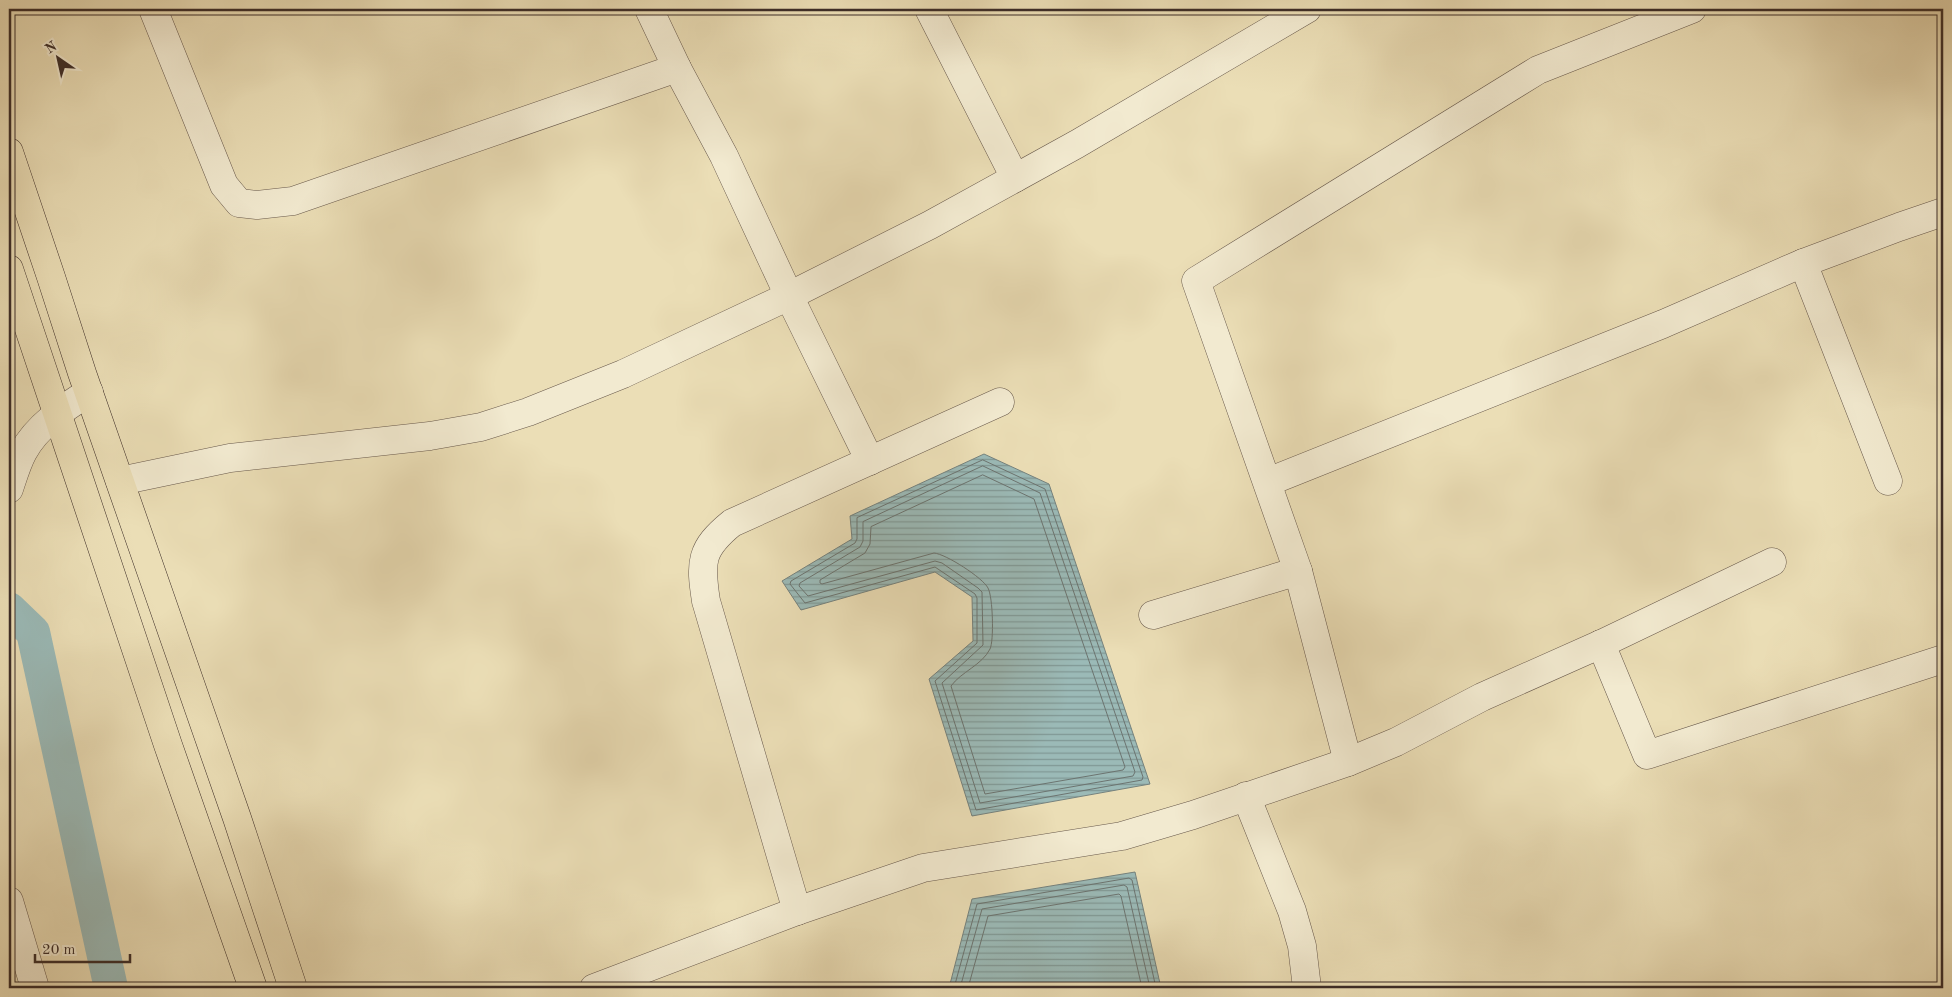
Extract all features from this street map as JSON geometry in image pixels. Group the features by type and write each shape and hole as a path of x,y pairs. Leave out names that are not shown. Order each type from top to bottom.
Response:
{"main road":[{"path":"9,152 89,392 237,818 293,988"},
{"path":"9,269 168,745 252,988"}],"street":[{"path":"153,9 224,186 239,203 257,205 293,201 677,68"},
{"path":"650,9 677,68 724,156 789,296 870,461"},
{"path":"928,9 1015,178"},
{"path":"120,481 230,458 430,436 481,427 528,412 623,374 789,296 930,225 1094,134 1307,9"},
{"path":"1348,762 1298,571 1196,281 1538,70 1692,9"},
{"path":"1268,482 1663,324 1804,263 1898,226 1943,212"},
{"path":"1804,263 1888,480"},
{"path":"9,489 16,450 57,412 89,392"},
{"path":"797,911 706,601 702,572 705,553 717,535 732,523 1000,402"},
{"path":"594,988 797,911 924,868 1122,836 1348,762 1396,742 1482,697 1601,644 1772,562"},
{"path":"1153,615 1298,571"},
{"path":"1601,644 1647,755 1943,659"},
{"path":"1246,796 1292,911 1302,946 1307,988"},
{"path":"9,901 35,988"}],"water":[{"path":"984,454 1049,484 1150,784 972,816 929,679 973,641 972,597 935,572 801,610 782,581 852,539 850,516"},
{"path":"1135,872 1161,988 949,988 972,899"}],"waterway":[{"path":"9,609 33,632 111,988"}]}
